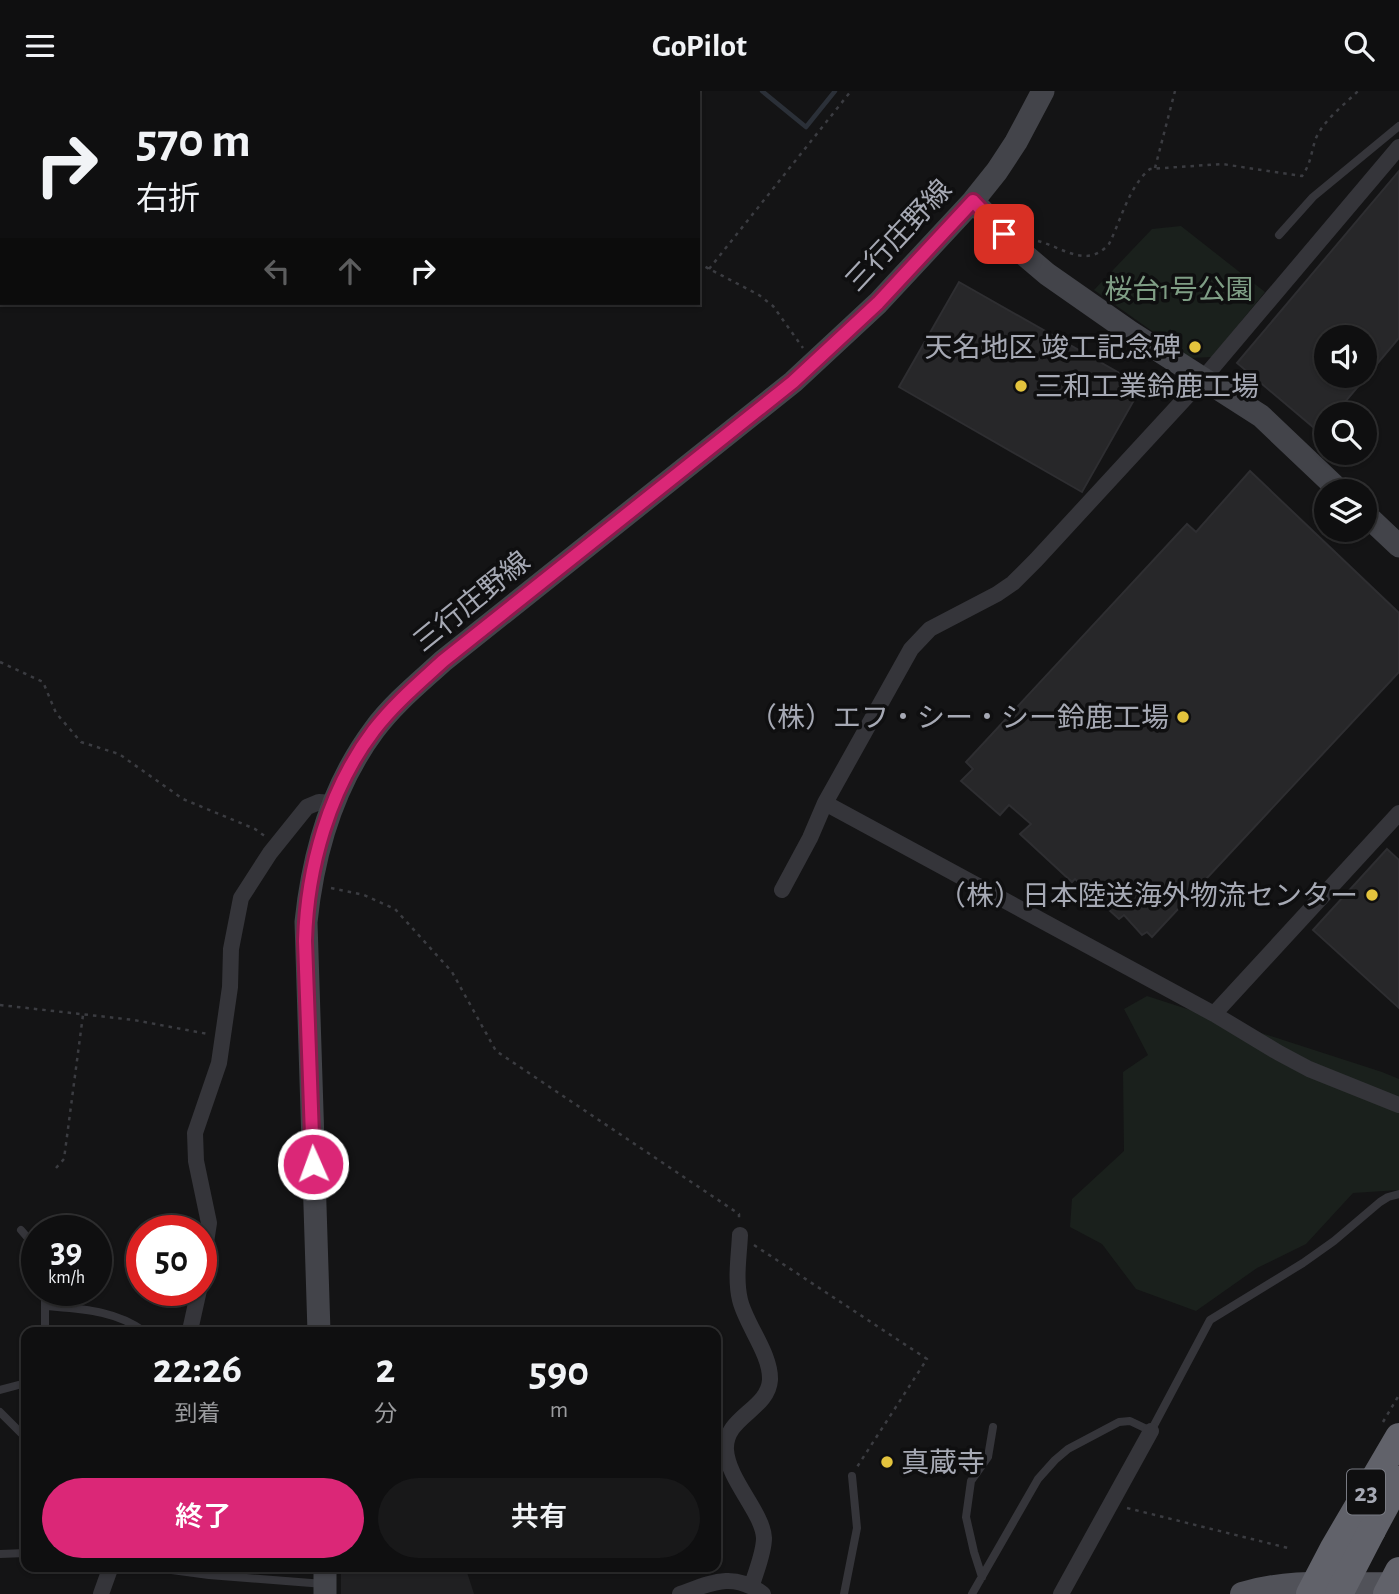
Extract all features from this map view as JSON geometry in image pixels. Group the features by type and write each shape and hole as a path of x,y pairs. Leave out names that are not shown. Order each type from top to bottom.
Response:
{"highway":[{"name":"23","path":"1322,1590 1334,1548 1399,1437"},
{"name":"23","path":"1322,1590 1399,1480"}],"main road":[{"name":"三行庄野線","path":"319,1327 305,941 316,858 333,803 352,766 374,730 414,688 453,653 793,382 878,303 973,201 1016,142 1043,91"},
{"path":"973,201 1020,251 1057,282 1202,380 1261,416 1327,479"},
{"path":"1377,525 1399,546"},
{"path":"1242,1594 1262,1588 1322,1590 1394,1583"}],"street":[{"path":"782,890 825,803 911,649 930,629 1013,583 1202,380 1399,147"},
{"path":"207,1215 196,1161 195,1133 219,1063 230,987 231,949 241,898 307,807 319,802 333,803"},
{"path":"825,803 1214,1014 1309,1069 1399,1105"},
{"path":"1214,1014 1399,813"},
{"path":"683,1593 723,1581 743,1581 757,1590 763,1547 762,1530 731,1468 726,1447 734,1424 764,1395 770,1376 769,1366 739,1297 737,1273 740,1235"},
{"path":"193,1327 196,1306"},
{"path":"1061,1594 1151,1431"},
{"path":"101,1594 105,1572"}],"lane":[{"path":"1279,235 1313,197 1399,126"},
{"path":"972,1594 1038,1479 1055,1460 1119,1422 1130,1421 1151,1431 1210,1320 1303,1263 1360,1221 1380,1202 1399,1194"},
{"path":"46,1327 46,1306 108,1313 138,1327"},
{"path":"0,1390 21,1384"},
{"path":"0,1412 21,1433"},
{"path":"982,1577 966,1517 971,1481 988,1457 993,1427"},
{"path":"844,1594 857,1528 852,1476"},
{"path":"0,1554 21,1553"},
{"path":"187,1572 325,1582"}],"path":[{"path":"709,269 851,91"},
{"path":"1155,168 1174,91"},
{"path":"1020,251 1030,243 1039,241 1083,257 1102,252 1109,244 1143,175 1155,168 1243,165 1302,176 1309,167 1317,137 1328,121 1358,91"},
{"path":"700,264 759,295 773,306 814,362"},
{"path":"0,662 43,682 56,713 81,742 119,754 183,799 255,829 278,845"},
{"path":"311,884 364,895 395,909 452,972 496,1051 739,1214 740,1235 927,1359 852,1476"},
{"path":"0,1005 134,1020 222,1036"},
{"path":"56,1168 64,1159 82,1015"},
{"path":"1110,1503 1288,1548"}],"shaded area":[{"path":"341,1572 467,1572 474,1594 341,1594"}],"green space":[{"name":"桜台1号公園","path":"1181,226 1265,292 1212,357 1190,358 1094,290 1152,229"},
{"path":"1147,996 1399,1079 1399,1190 1353,1193 1306,1244 1257,1268 1196,1311 1136,1289 1102,1244 1070,1227 1072,1199 1124,1151 1123,1072 1148,1055 1124,1009"}],"building":[{"path":"1399,171 1399,338 1377,364 1377,325 1314,325 1314,388 1357,388 1345,402 1314,402 1314,428 1237,363"},
{"name":"三和工業鈴鹿工場","path":"959,282 1142,386 1082,492 899,387"},
{"name":"（株）エフ・シー・シー鈴鹿工場","path":"1250,471 1314,532 1314,542 1324,542 1399,613 1399,672 1152,937 1147,932 1142,935 1124,915 1119,919 1075,879 1072,882 1020,834 1031,824 1009,805 1000,815 961,781 973,769 966,762 1187,524 1196,532"},
{"name":"（株）日本陸送海外物流センター","path":"1387,849 1399,860 1399,1008 1313,930"}],"waterway":[{"path":"762,91 806,127 835,91"}],"place":[{"name":"天名地区 竣工記念碑","path":"1195,347"},
{"name":"三和工業鈴鹿工場","path":"1021,386"},
{"name":"（株）エフ・シー・シー鈴鹿工場","path":"1183,717"},
{"name":"（株）日本陸送海外物流センター","path":"1372,895"},
{"name":"真蔵寺","path":"887,1462"}],"route":[{"path":"313,1164 305,941 308,905 316,858 333,803 374,730 404,697 443,661 793,382 878,303 973,201 1004,234"}]}
